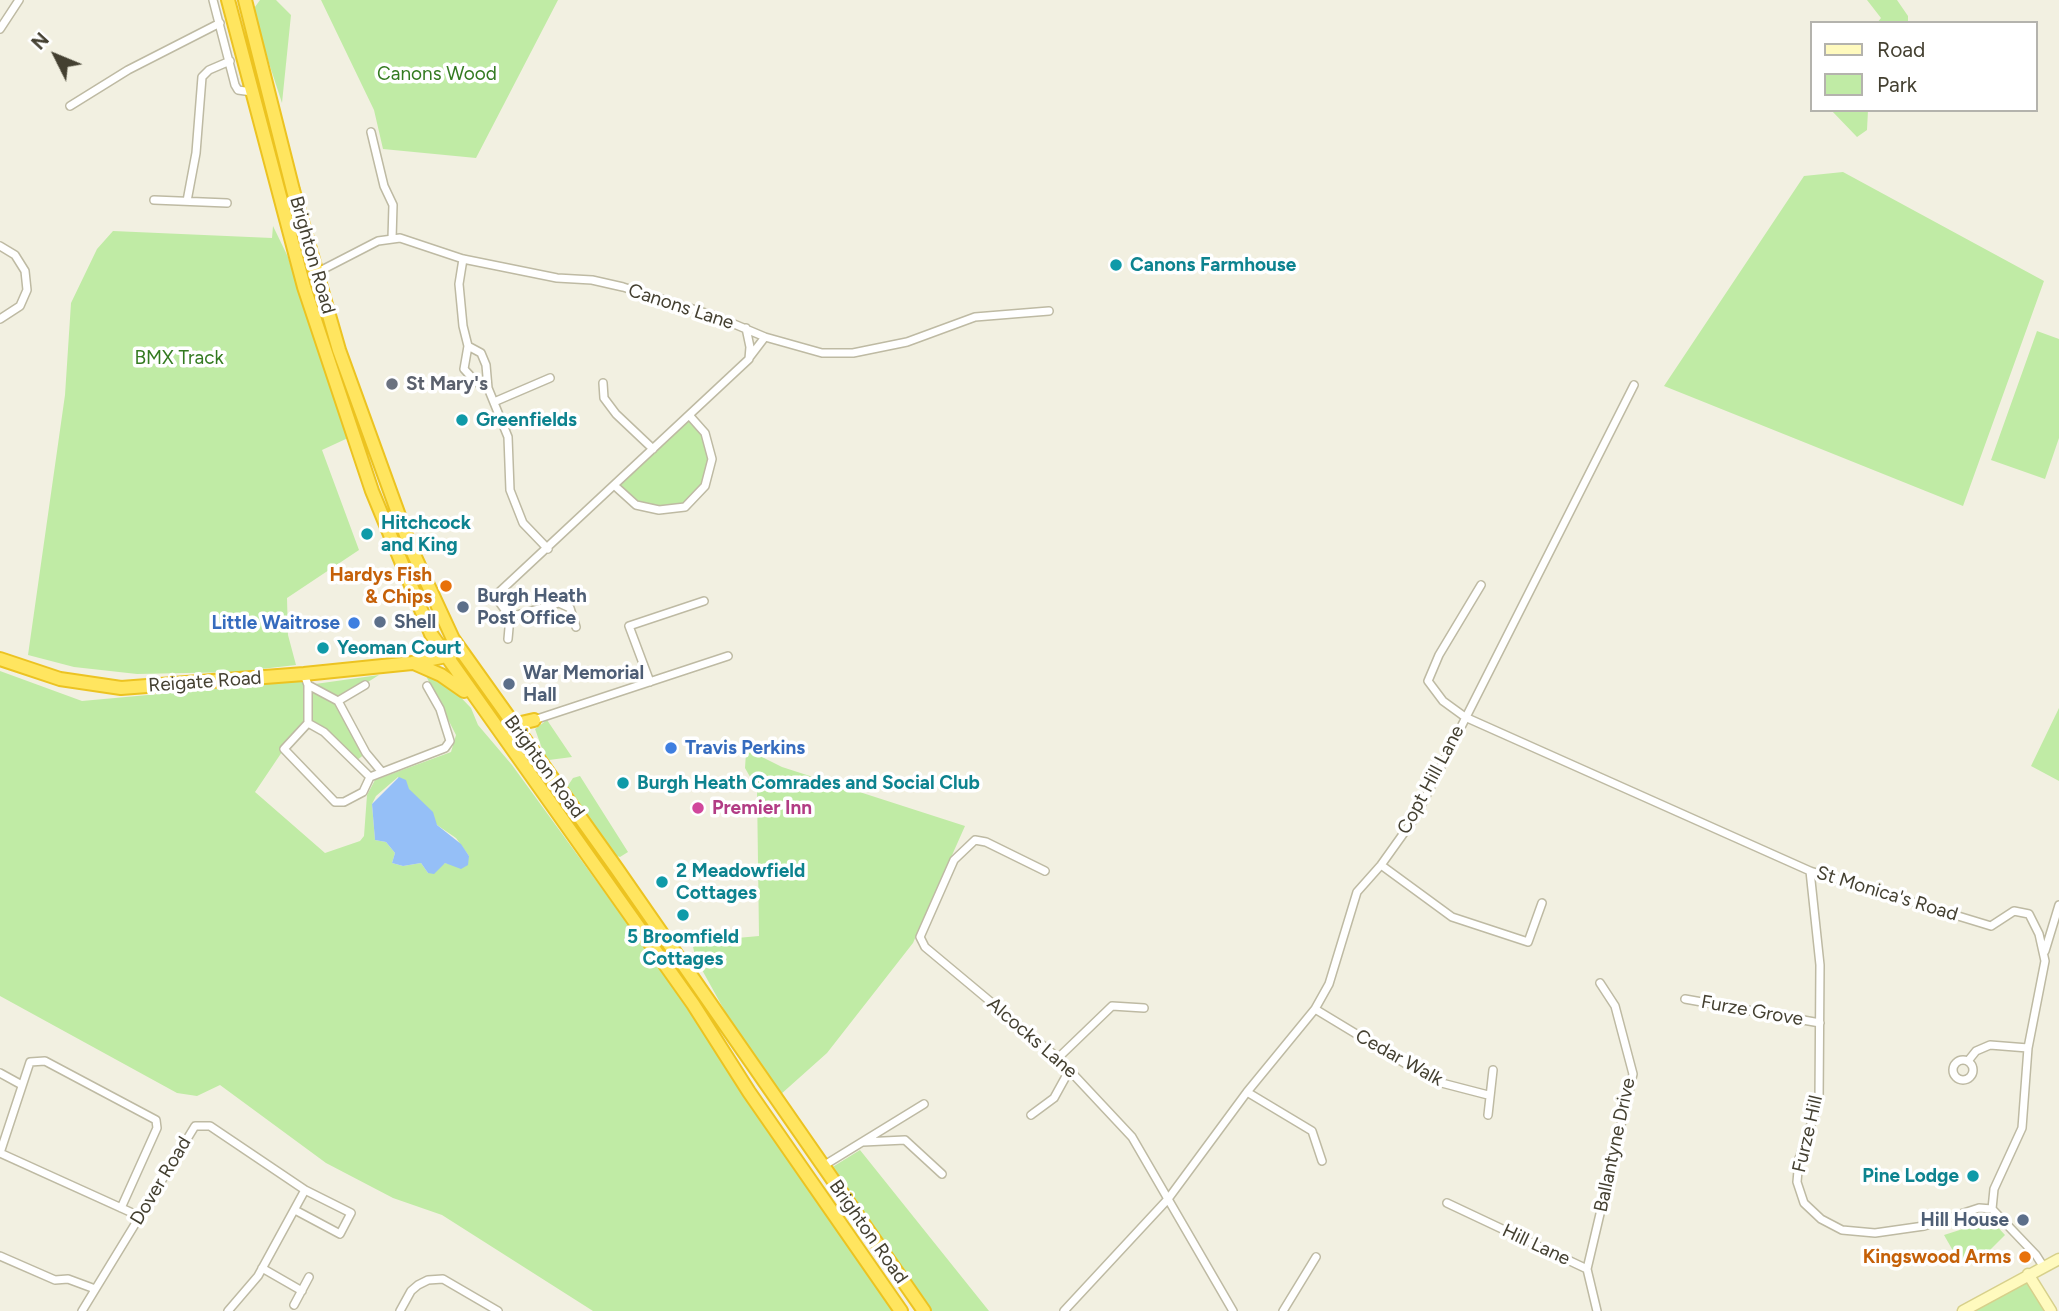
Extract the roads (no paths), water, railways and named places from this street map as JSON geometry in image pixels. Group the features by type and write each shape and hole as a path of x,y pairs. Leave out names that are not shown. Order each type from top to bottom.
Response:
{"highway":[{"name":"Brighton Road","path":"228,0 302,278 372,491 431,634 475,700 693,1004 749,1092 901,1311"},
{"name":"Brighton Road","path":"245,0 316,273 387,487 425,582 458,647 617,869 924,1311"},
{"path":"302,278 316,273"},
{"path":"431,634 429,650 412,663 446,678 475,700"},
{"path":"446,657 458,647"},
{"name":"Reigate Road","path":"0,659 60,679 121,688 306,679 446,657"},
{"path":"509,745 516,728 534,720"},
{"path":"533,751 528,728 534,720"}],"main road":[{"path":"1963,1311 2059,1259"},
{"path":"2028,1274 2051,1311"}],"street":[{"path":"0,29 19,0"},
{"name":"Brighton Road","path":"214,0 235,85 239,90 252,92"},
{"path":"70,106 128,70 220,23"},
{"path":"187,201 196,153 202,77 209,70 229,61"},
{"path":"316,273 378,240 392,239 393,205 384,186 371,132"},
{"path":"155,200 228,203"},
{"name":"Canons Lane","path":"392,239 400,238 463,259 557,278 592,280 613,285 746,328 765,337 822,353 853,353 906,342 975,317 1049,311"},
{"path":"0,246 15,255 25,271 27,290 20,306 0,318"},
{"path":"463,259 459,284 468,346 464,369 476,382 488,388"},
{"path":"746,328 750,347 749,359"},
{"path":"508,639 510,617 495,596 749,359 765,337"},
{"path":"468,346 481,353 486,365 488,388 508,437 510,490 523,523 548,549"},
{"path":"494,402 550,378"},
{"path":"603,383 604,398 616,414 653,449"},
{"name":"Copt Hill Lane","path":"1064,1311 1168,1199 1247,1092 1315,1009 1329,984 1357,892 1381,865 1416,816 1634,385"},
{"path":"615,486 636,505 659,510 685,507 705,486 712,459 705,433 689,415"},
{"name":"St Monica's Road","path":"1481,585 1439,655 1428,681 1443,701 1465,717 1810,871 1991,926 2014,911 2029,914 2045,951"},
{"path":"650,682 629,626 704,601"},
{"path":"510,617 559,603 570,608 576,627"},
{"path":"534,720 729,656"},
{"path":"306,679 338,701 366,753 381,771"},
{"path":"306,679 308,723 284,749 335,802 344,802 363,792 370,777 381,771 445,748 450,741 440,709 427,686"},
{"path":"338,701 365,685"},
{"path":"308,723 324,732 370,777"},
{"path":"356,761 366,753"},
{"name":"Alcocks Lane","path":"1045,871 986,842 975,840 954,860 920,937 925,947 1058,1058 1132,1138 1233,1311"},
{"path":"1381,865 1452,917 1528,942 1542,903"},
{"name":"Furze Hill","path":"1810,871 1821,965 1819,1101 1799,1159 1797,1182 1804,1203 1821,1219 1842,1230 1875,1233 1924,1226 1979,1209 1992,1209"},
{"path":"2043,1266 2036,1255 1992,1209 1994,1189 2022,1128 2028,1048 2045,951 2059,905"},
{"name":"Ballantyne Drive","path":"1587,1269 1633,1074 1615,1006 1600,983"},
{"name":"Furze Grove","path":"1685,999 1820,1023"},
{"path":"1058,1058 1112,1006 1144,1008"},
{"name":"Cedar Walk","path":"1315,1009 1434,1081 1488,1095"},
{"path":"1968,1061 1976,1051 1990,1045 2028,1048"},
{"path":"121,1208 157,1128 156,1120 41,1060 30,1062 20,1084 0,1153 121,1208 139,1216"},
{"path":"1031,1115 1054,1098 1069,1069"},
{"path":"1488,1115 1488,1095 1493,1070"},
{"path":"0,1073 20,1084"},
{"path":"1247,1092 1312,1131 1322,1161"},
{"path":"822,1167 924,1104"},
{"name":"Dover Road","path":"82,1311 189,1134 199,1125 211,1126 305,1189"},
{"path":"859,1142 905,1140 942,1174"},
{"path":"228,1311 262,1268 305,1189 351,1213 340,1234 295,1210"},
{"name":"Hill Lane","path":"1447,1203 1587,1269 1597,1311"},
{"path":"0,1256 55,1280 68,1279 95,1289"},
{"path":"1283,1311 1317,1257"},
{"path":"262,1268 302,1291"},
{"path":"294,1304 309,1276"},
{"path":"400,1311 411,1291 418,1285 428,1280 443,1279 498,1311"}],"water":[{"path":"399,777 406,780 409,789 433,812 437,825 461,844 469,856 468,865 461,869 445,863 434,874 428,873 421,863 403,866 392,863 395,853 386,842 375,840 372,804"}],"place":[{"name":"Canons Farmhouse","path":"1116,265"},
{"name":"St Mary's","path":"392,384"},
{"name":"Greenfields","path":"462,420"},
{"name":"Hitchcock and King","path":"367,534"},
{"name":"Hardys Fish & Chips","path":"446,586"},
{"name":"Burgh Heath Post Office","path":"463,607"},
{"name":"Shell","path":"380,622"},
{"name":"Little Waitrose","path":"354,623"},
{"name":"Yeoman Court","path":"323,648"},
{"name":"War Memorial Hall","path":"509,684"},
{"name":"Travis Perkins","path":"671,748"},
{"name":"Burgh Heath Comrades and Social Club","path":"623,783"},
{"name":"Premier Inn","path":"698,808"},
{"name":"2 Meadowfield Cottages","path":"662,882"},
{"name":"5 Broomfield Cottages","path":"683,915"},
{"name":"Pine Lodge","path":"1973,1176"},
{"name":"Hill House","path":"2023,1220"},
{"name":"Kingswood Arms","path":"2025,1257"}],"park label":[{"name":"Canons Wood","path":"437,74"},
{"name":"BMX Track","path":"179,358"}]}
